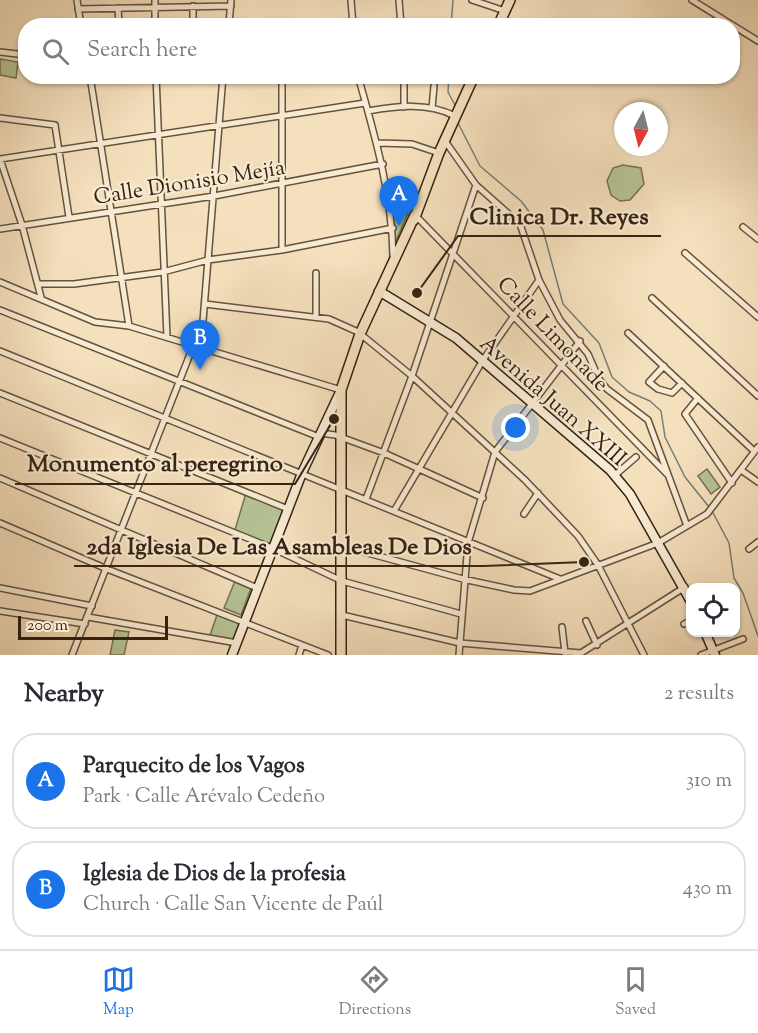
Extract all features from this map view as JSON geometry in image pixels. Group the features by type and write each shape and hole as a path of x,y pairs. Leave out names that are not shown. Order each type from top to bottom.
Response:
{"main road":[{"path":"502,18 510,0"},
{"path":"232,655 302,473 341,390 394,258 415,215 444,140 470,84"},
{"path":"381,292 412,231 415,215"},
{"name":"Avenida Juan XXIII","path":"381,292 429,321 483,360 615,476 630,494 685,587"},
{"path":"341,390 341,655"},
{"path":"707,637 714,653"}],"street":[{"path":"77,0 80,18"},
{"path":"351,0 352,18"},
{"path":"399,0 400,18"},
{"path":"472,0 505,11"},
{"path":"692,0 721,18"},
{"path":"78,9 118,8 155,3 193,6 231,3 230,18"},
{"path":"193,6 193,18"},
{"path":"118,8 119,18"},
{"path":"740,30 755,39 758,30"},
{"path":"0,52 18,54"},
{"path":"91,84 129,326"},
{"path":"156,84 166,338"},
{"path":"72,655 195,346 205,304 222,84"},
{"path":"282,84 282,250"},
{"path":"360,84 383,164 393,228 394,258"},
{"path":"404,84 404,107"},
{"path":"432,108 434,86"},
{"path":"41,297 22,225 0,159 365,103"},
{"path":"368,111 404,107 457,112"},
{"path":"0,118 56,125 69,217"},
{"path":"444,140 476,185 520,224 539,280 560,320 580,341 598,379 607,389 648,420 687,526"},
{"path":"378,143 412,144 439,153"},
{"name":"Calle Dionisio Mejía","path":"0,229 281,185 383,164"},
{"path":"366,499 412,376 476,185"},
{"name":"Calle Limonade","path":"415,215 669,476"},
{"path":"743,227 758,239"},
{"path":"38,284 74,284 163,272 208,260 282,250 393,228"},
{"path":"685,253 758,317"},
{"path":"316,273 316,316"},
{"path":"394,511 483,360 539,280"},
{"path":"0,282 41,297 95,322 129,326 341,390"},
{"path":"652,298 758,396"},
{"path":"205,304 316,316 362,336 412,376 495,452 578,536 598,566 644,655"},
{"path":"0,310 179,383 320,435 335,435 342,440 384,453 483,498"},
{"path":"342,546 464,579 523,591 658,543 707,514 717,504 756,449 628,333"},
{"path":"459,655 468,543 495,452 580,341"},
{"path":"0,351 560,579"},
{"path":"664,366 649,382 658,389 672,393 682,383"},
{"path":"0,393 150,456 288,509"},
{"path":"698,398 685,414 732,483"},
{"path":"0,438 272,549 342,581 461,614"},
{"path":"615,476 636,457"},
{"path":"741,470 758,482"},
{"path":"0,478 257,588"},
{"path":"524,514 538,493"},
{"path":"1,526 328,655"},
{"path":"749,549 758,542"},
{"path":"342,615 460,643 581,653 597,645 685,587"},
{"path":"0,588 92,606"},
{"path":"0,611 85,624"},
{"path":"88,617 237,643"},
{"path":"586,621 597,645"},
{"path":"562,627 565,653"},
{"path":"701,655 714,653 743,639"},
{"path":"299,655 302,645"},
{"path":"484,645 484,655"}],"green space":[{"path":"0,59 18,62 16,78 0,75"},
{"path":"623,165 641,168 644,184 630,200 620,201 611,195 607,181 613,168"},
{"path":"392,209 408,213 395,243"},
{"path":"707,469 720,487 711,494 698,476"},
{"path":"246,493 288,509 272,548 234,533"},
{"path":"235,581 251,588 241,615 224,608"},
{"path":"218,612 245,623 237,643 209,638"},
{"path":"115,630 129,632 124,655 110,655"}],"waterway":[{"path":"452,18 453,0"},
{"path":"448,84 448,92 456,107"},
{"path":"458,123 480,166 521,201 543,230 563,304 599,343 612,377 629,392 650,401 661,411 665,437 685,477 709,507"},
{"path":"712,511 729,543 734,578 743,593 758,636"}],"place":[{"name":"Parquecito de los Vagos","path":"399,226"},
{"name":"Clinica Dr. Reyes","path":"417,293"},
{"name":"Iglesia de Dios de la profesia","path":"200,370"},
{"name":"Monumento al peregrino","path":"334,419"},
{"name":"2da Iglesia De Las Asambleas De Dios","path":"584,562"}]}
